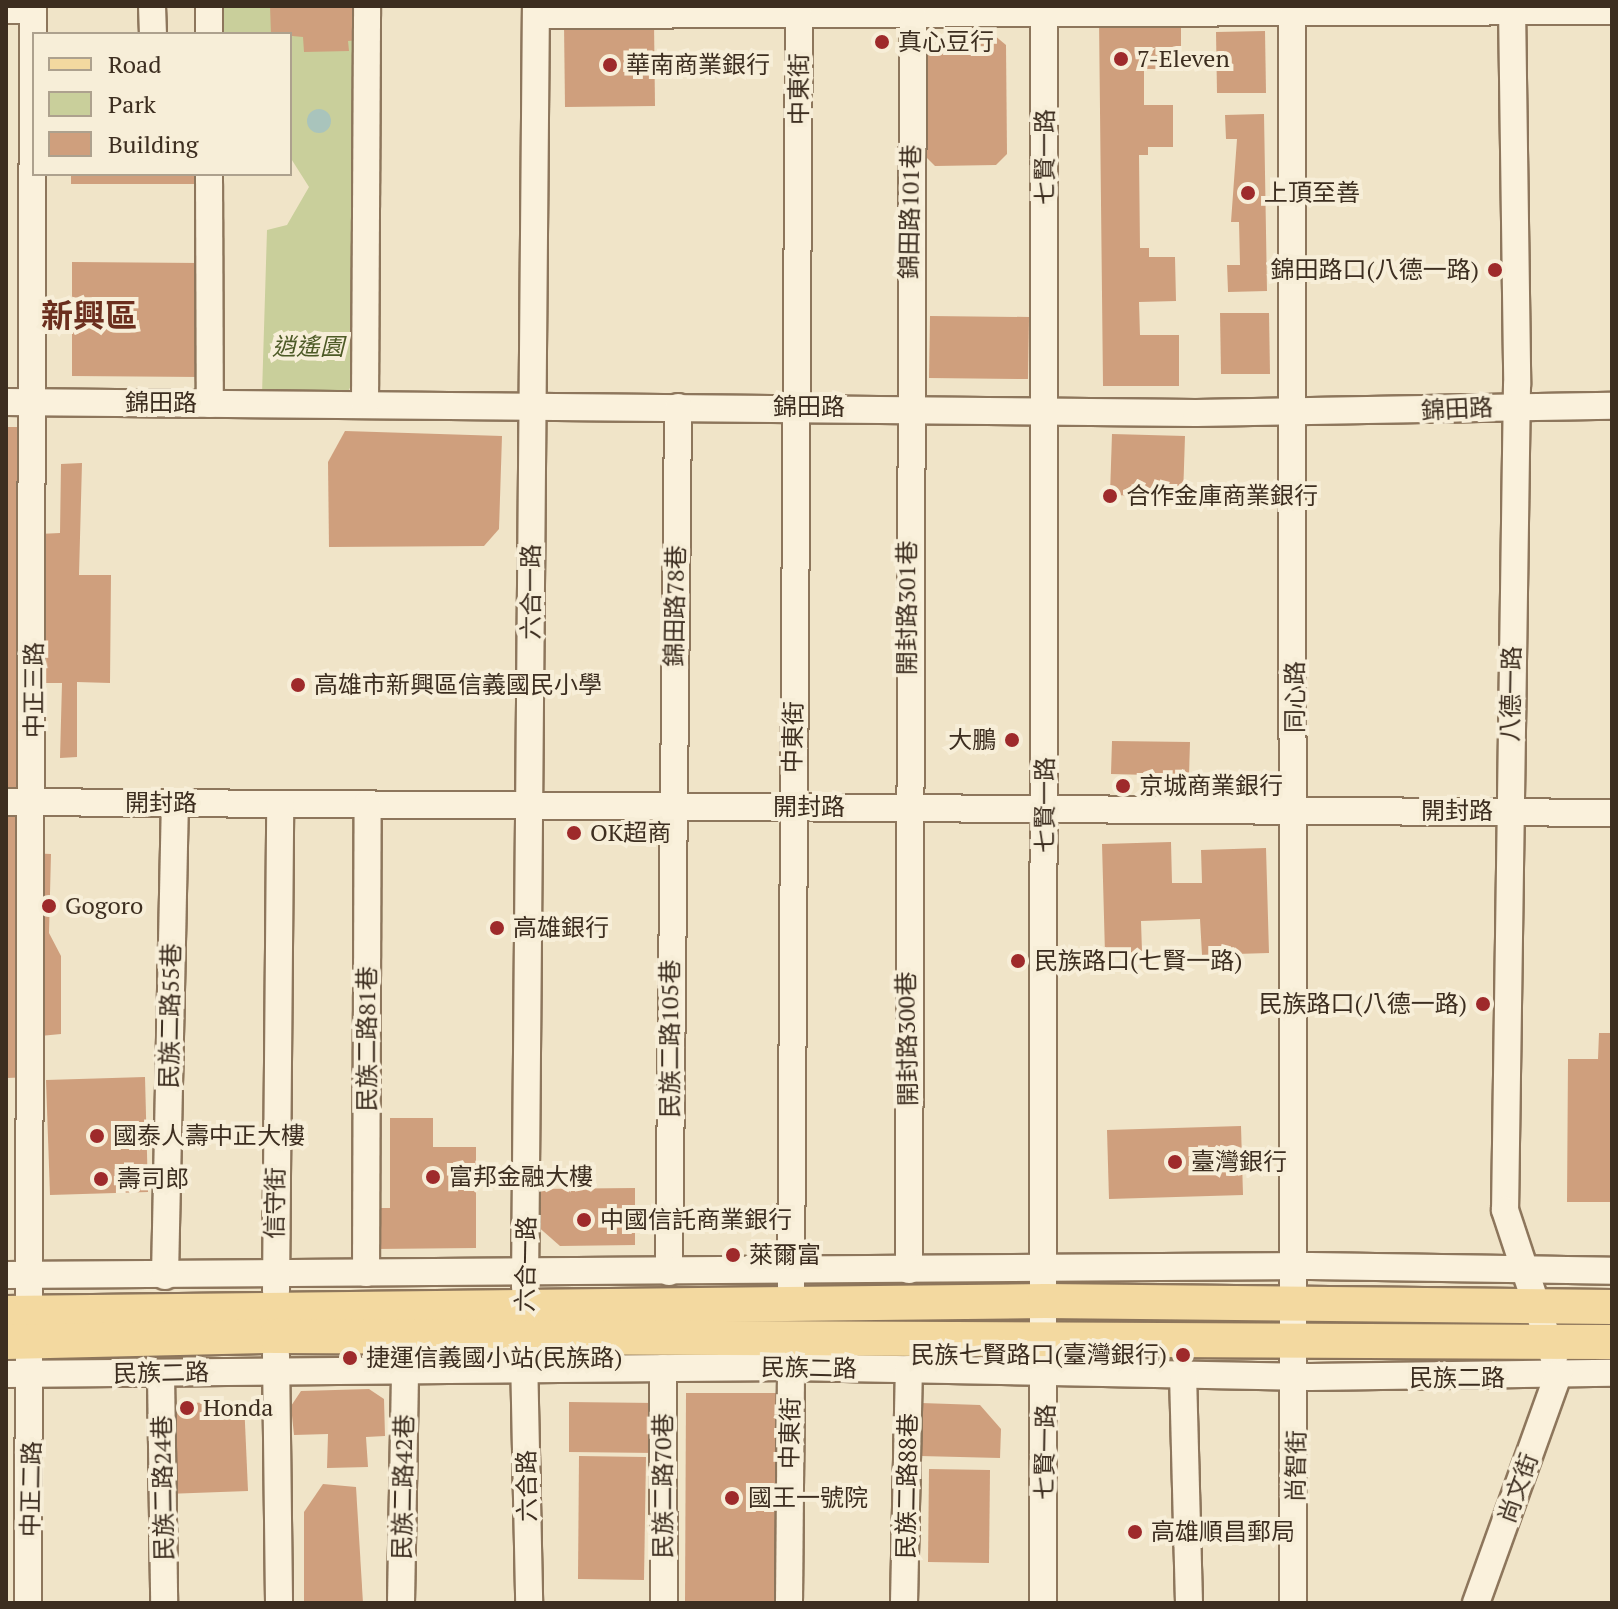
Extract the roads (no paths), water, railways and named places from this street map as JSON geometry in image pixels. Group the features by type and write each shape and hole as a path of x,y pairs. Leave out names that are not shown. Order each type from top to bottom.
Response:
{"main road":[{"name":"民族二路","path":"276,1338 525,1307 790,1288 1045,1285 1297,1302 1612,1307"},
{"name":"民族二路","path":"22,1337 276,1338 524,1355 1046,1355 1297,1342 1554,1357 1612,1342"}],"street":[{"path":"152,6 153,32"},
{"path":"209,6 209,32"},
{"path":"365,405 367,6"},
{"path":"6,10 33,8"},
{"name":"中正三路","path":"33,8 33,32"},
{"path":"536,11 913,16 1044,11 1292,17 1512,8 1612,11"},
{"name":"八德一路","path":"1512,8 1517,406 1505,1210 1554,1357"},
{"name":"六合一路","path":"524,1355 536,11"},
{"name":"七賢一路","path":"1043,1603 1046,1355 1044,11"},
{"name":"中東街","path":"789,1603 799,16"},
{"name":"錦田路101巷","path":"908,408 913,16"},
{"name":"同心路","path":"1292,17 1297,1377"},
{"name":"中正三路","path":"22,1337 33,1275 34,176"},
{"path":"209,176 210,404"},
{"name":"錦田路","path":"6,402 1294,413 1612,406"},
{"name":"錦田路78巷","path":"672,806 678,407"},
{"name":"開封路301巷","path":"905,808 908,408"},
{"name":"開封路","path":"6,802 1612,813"},
{"name":"民族二路55巷","path":"165,1276 175,803"},
{"name":"信守街","path":"279,1603 275,1274 280,804"},
{"name":"民族二路81巷","path":"366,1273 368,804"},
{"name":"民族二路105巷","path":"669,1272 672,806"},
{"name":"開封路300巷","path":"905,808 909,1270"},
{"name":"民族二路","path":"6,1275 669,1272 790,1288 909,1270 1045,1285 1297,1266 1612,1271"},
{"name":"民族二路","path":"6,1374 22,1337 161,1374 276,1338 405,1371 524,1355 663,1368 791,1353 909,1369 1046,1355 1183,1374 1297,1377 1554,1357 1612,1373"},
{"name":"中正二路","path":"22,1337 28,1603"},
{"name":"六合路","path":"524,1355 529,1603"},
{"name":"尚文街","path":"1476,1603 1554,1357"},
{"name":"民族二路70巷","path":"663,1368 664,1603"},
{"name":"民族二路88巷","path":"904,1603 909,1369"},
{"name":"民族二路42巷","path":"401,1603 405,1371"},
{"name":"民族二路24巷","path":"161,1374 164,1603"},
{"path":"1183,1374 1189,1603"},
{"name":"尚智街","path":"1293,1603 1297,1377"}],"water":[{"path":"319,109 328,112 331,121 328,130 319,133 310,130 307,121 310,112"}],"place":[{"name":"真心豆行","path":"882,42"},
{"name":"7-Eleven","path":"1121,59"},
{"name":"華南商業銀行","path":"610,65"},
{"name":"上頂至善","path":"1248,193"},
{"name":"錦田路口(八德一路)","path":"1495,270"},
{"name":"合作金庫商業銀行","path":"1110,496"},
{"name":"高雄市新興區信義國民小學","path":"298,685"},
{"name":"大鵬","path":"1012,740"},
{"name":"京城商業銀行","path":"1123,786"},
{"name":"OK超商","path":"574,833"},
{"name":"Gogoro","path":"49,906"},
{"name":"高雄銀行","path":"497,928"},
{"name":"民族路口(七賢一路)","path":"1018,961"},
{"name":"民族路口(八德一路)","path":"1483,1004"},
{"name":"國泰人壽中正大樓","path":"97,1136"},
{"name":"臺灣銀行","path":"1175,1162"},
{"name":"富邦金融大樓","path":"433,1177"},
{"name":"壽司郎","path":"101,1179"},
{"name":"中國信託商業銀行","path":"584,1220"},
{"name":"萊爾富","path":"733,1255"},
{"name":"民族七賢路口(臺灣銀行)","path":"1183,1355"},
{"name":"捷運信義國小站(民族路)","path":"350,1358"},
{"name":"Honda","path":"187,1408"},
{"name":"國王一號院","path":"732,1498"},
{"name":"高雄順昌郵局","path":"1135,1532"}],"district":[{"name":"新興區","path":"89,315"}],"park label":[{"name":"逍遙園","path":"308,347"}]}
